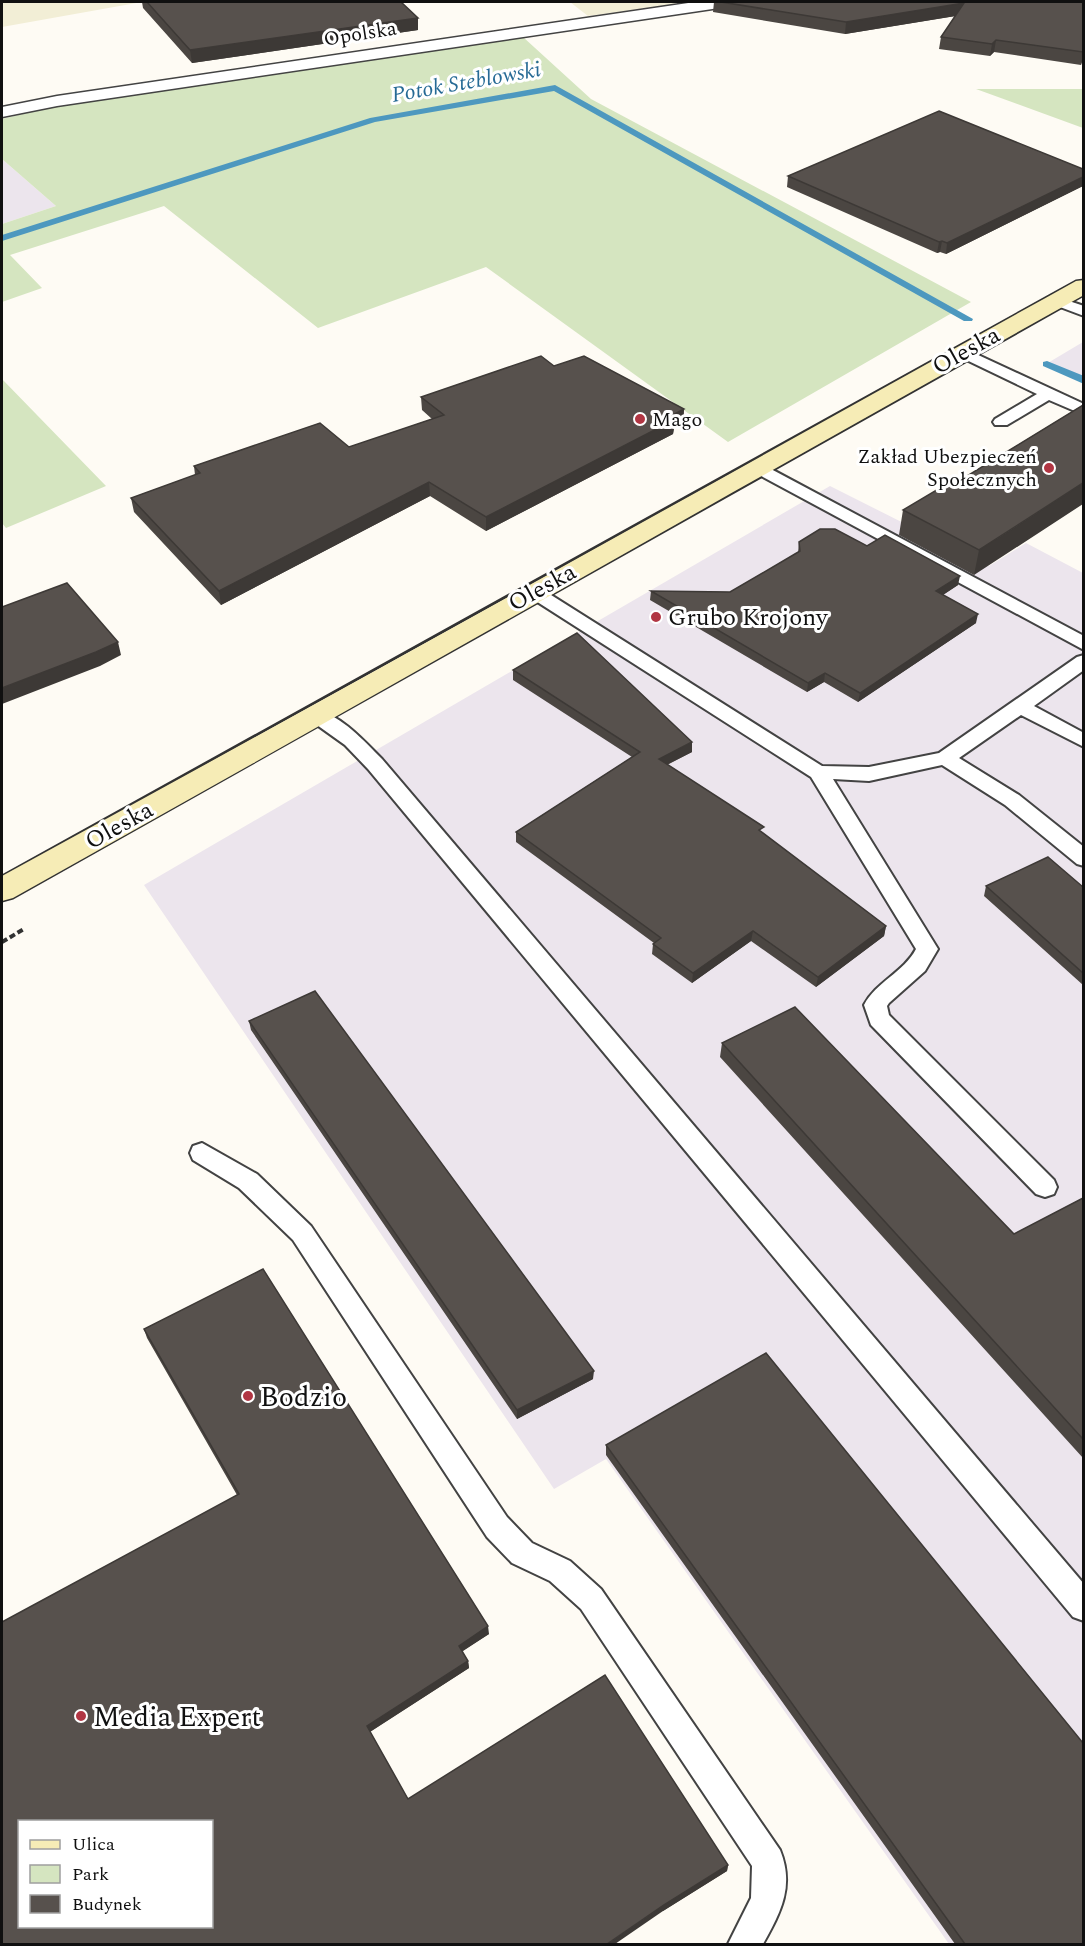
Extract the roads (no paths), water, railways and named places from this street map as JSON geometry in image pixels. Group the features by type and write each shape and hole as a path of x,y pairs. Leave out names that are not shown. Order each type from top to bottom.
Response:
{"street":[{"name":"Opolska","path":"2,112 57,101 726,2"},
{"name":"Oleska","path":"2,890 317,716 961,352 1083,286"}],"lane":[{"path":"1057,301 1083,312"},
{"path":"961,352 1083,410"},
{"path":"1001,422 1049,393"},
{"path":"758,467 1083,644"},
{"path":"534,592 818,772 927,949 922,961 882,993 875,1005 879,1019 1045,1187"},
{"path":"818,772 869,774 945,758 1083,661"},
{"path":"1020,707 1083,741"},
{"path":"317,716 352,741 375,764 1083,1607"},
{"path":"945,758 1012,800 1083,859"},
{"path":"202,1153 248,1181 302,1233 497,1527 522,1552 560,1571 591,1599 768,1862 768,1901 745,1944"}],"waterway":[{"name":"Potok Steblowski","path":"2,238 373,120 555,88 968,319"},
{"name":"Potok Steblowski","path":"1047,364 1084,381"}],"place":[{"name":"Mago","path":"640,419"},
{"name":"Zakład Ubezpieczeń Społecznych","path":"1049,468"},
{"name":"Grubo Krojony","path":"656,617"},
{"name":"Bodzio","path":"248,1396"},
{"name":"Media Expert","path":"81,1716"}]}
